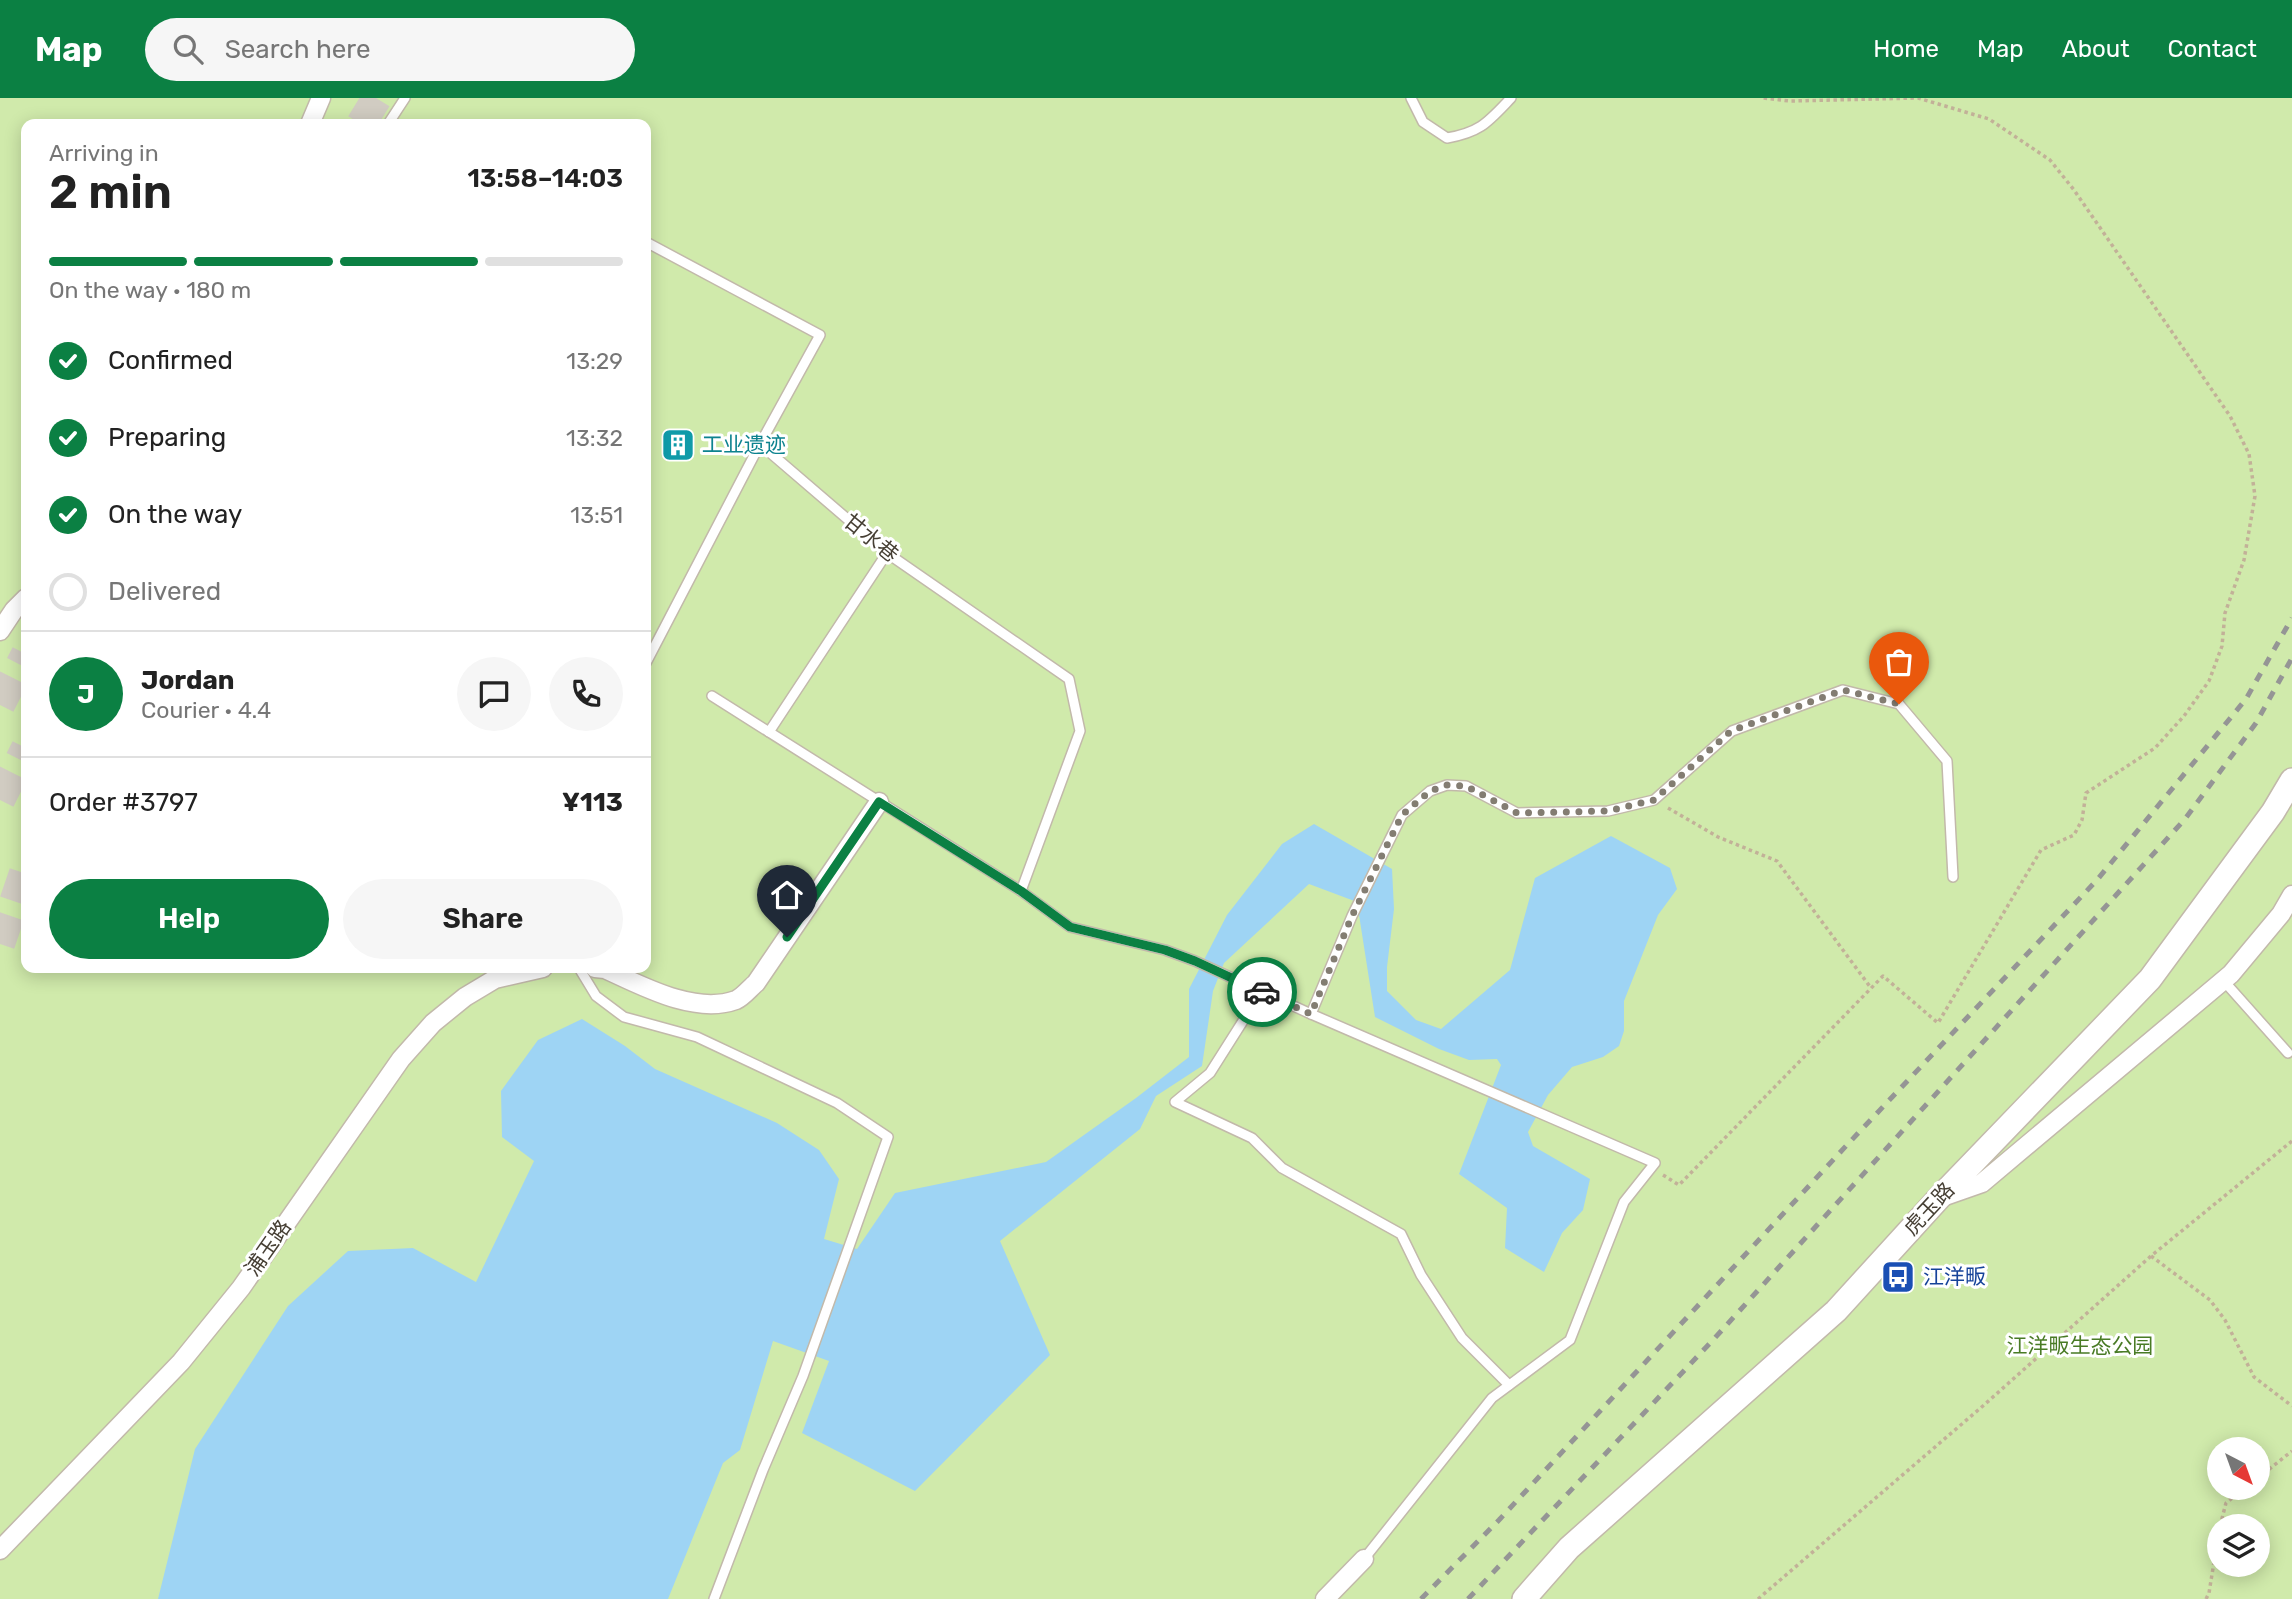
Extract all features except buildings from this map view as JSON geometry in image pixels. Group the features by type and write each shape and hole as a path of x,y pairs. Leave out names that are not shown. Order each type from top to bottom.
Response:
{"street":[{"path":"312,119 321,98"},
{"path":"0,631 21,603"},
{"name":"虎玉路","path":"1524,1599 1569,1548 1836,1311 1939,1198 2150,979 2273,812 2292,780"},
{"path":"615,973 680,1000 713,1005 738,1000 757,983 879,802"},
{"path":"1939,1198 1982,1183 2223,980 2281,914 2292,895"},
{"name":"浦玉路","path":"0,1550 181,1362 241,1287 401,1059 433,1023 496,974"},
{"path":"1325,1599 1364,1559"}],"lane":[{"path":"390,119 405,98"},
{"path":"1411,98 1423,122 1447,138 1469,134 1488,123 1511,98"},
{"path":"651,245 820,335 651,653"},
{"name":"甘水巷","path":"760,444 887,553 1069,679 1080,731 1021,891"},
{"path":"769,732 887,553"},
{"path":"1311,1014 1352,916 1402,815 1430,791 1447,785 1466,786 1517,813 1608,811 1654,800 1731,731 1843,690 1899,704 1947,761 1953,877"},
{"path":"712,696 1021,891 1070,927 1165,950 1195,961 1655,1163 1625,1202 1570,1340 1492,1398 1364,1559"},
{"path":"582,973 596,996 624,1017 697,1037 837,1103 888,1137 803,1376 763,1470 714,1599"},
{"path":"2223,980 2288,1053"},
{"path":"1257,990 1248,1013 1210,1073 1175,1102 1252,1138 1282,1168 1401,1234 1421,1275 1462,1338 1509,1385"}],"path":[{"path":"1652,1168 1679,1185 1883,976 1938,1023 2041,850 2074,835 2082,820 2086,793 2155,748 2184,716 2208,681 2222,646 2225,613 2245,560 2255,496 2249,454 2230,416 2074,190 2050,160 1989,119 1918,98 1790,102 1763,98"},
{"path":"1654,800 1718,836 1777,861 1871,988"},
{"path":"1758,1599 1984,1405 2151,1256 2292,1141"},
{"path":"2151,1256 2210,1300 2225,1320 2254,1377 2292,1406"},
{"path":"2270,1468 2292,1451"},
{"path":"2206,1599 2212,1577"}],"green space":[{"name":"江洋畈生态公园","path":"0,98 2292,98 2292,1599 0,1599"}],"water":[{"path":"1314,824 1392,869 1394,909 1387,991 1416,1020 1441,1029 1510,970 1535,878 1611,836 1670,868 1677,889 1658,915 1624,1001 1624,1031 1619,1046 1603,1057 1572,1067 1548,1095 1528,1132 1533,1146 1590,1179 1583,1210 1562,1233 1544,1272 1505,1248 1507,1208 1459,1174 1501,1065 1497,1059 1469,1060 1439,1049 1375,1017 1357,902 1309,884 1224,963 1213,991 1202,1066 1156,1096 1140,1129 1000,1241 1050,1355 915,1491 802,1433 829,1361 773,1341 740,1450 723,1463 668,1599 158,1599 195,1449 288,1306 348,1251 413,1248 476,1282 534,1161 502,1137 501,1091 538,1040 582,1019 655,1069 777,1123 819,1150 839,1179 824,1239 857,1249 895,1193 1046,1162 1189,1057 1189,989 1227,915 1282,844"}],"tunnel":[{"path":"364,119 377,98"},
{"path":"0,705 21,664"},
{"path":"0,800 21,758"},
{"path":"0,944 21,882"}],"railway":[{"path":"1421,1599 1499,1520 2097,880 2246,699 2292,618"},
{"path":"1468,1599 1713,1340 2185,819 2256,723 2292,658"}],"way so far":[{"path":"1262,992 1311,1014 1352,916 1402,815 1430,791 1447,785 1466,786 1517,813 1608,811 1654,800 1731,731 1843,690 1899,704"}],"place":[{"name":"工业遗迹","path":"678,445"},
{"name":"江洋畈","path":"1898,1277"}],"route":[{"path":"787,937 879,802 1021,891 1070,927 1165,950 1262,992"}]}
